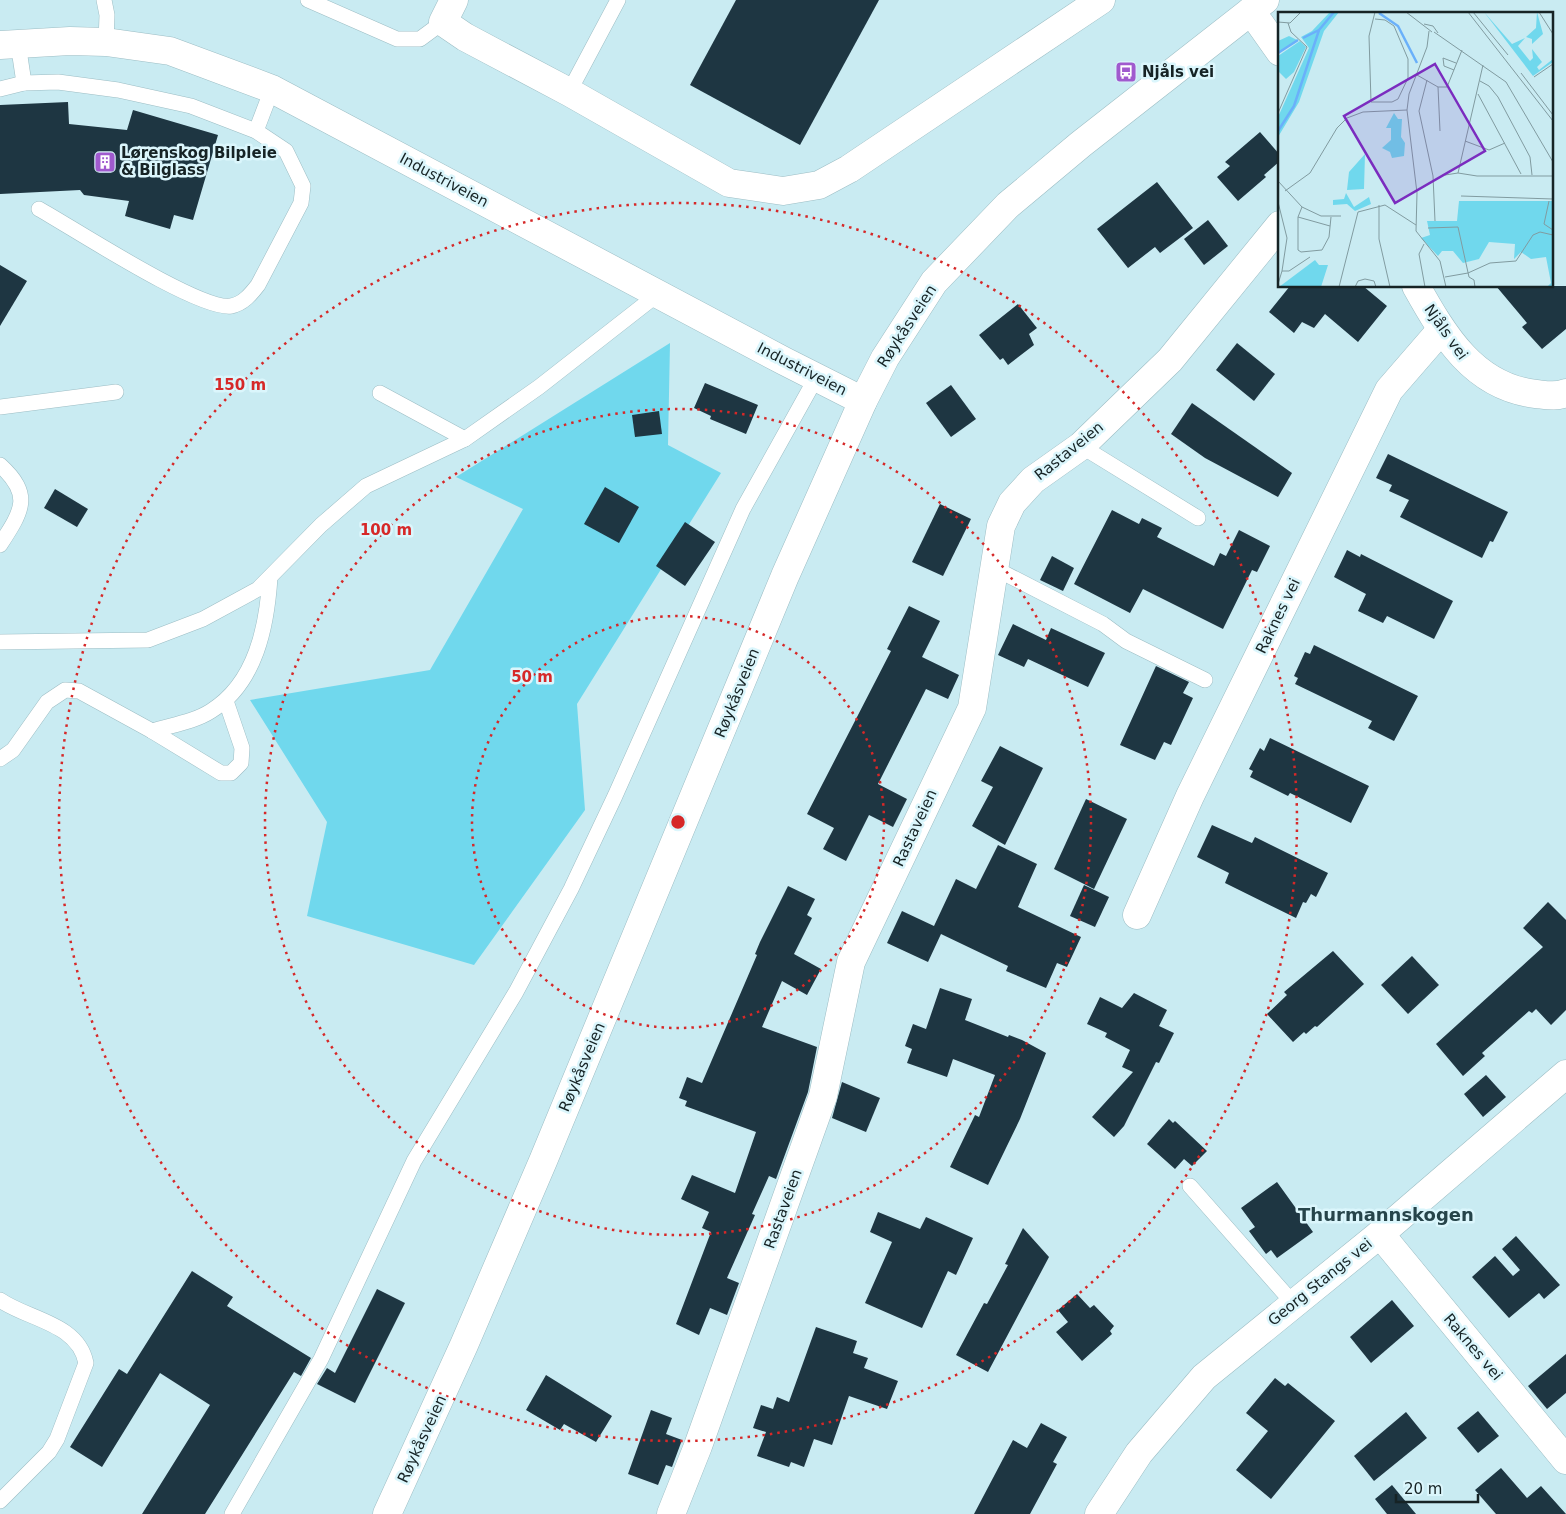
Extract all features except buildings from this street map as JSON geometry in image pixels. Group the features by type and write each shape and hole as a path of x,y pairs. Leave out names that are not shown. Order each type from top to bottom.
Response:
{"street":[{"path":"449,11 465,38 569,92 729,183 783,191 819,186 849,169 1101,0"},
{"path":"1258,5 1278,48"},
{"name":"Røykåsveien","path":"387,1514 499,1265 785,576 863,401 885,358 934,282 979,233 1081,144 1258,5"},
{"name":"Industriveien","path":"9,44 106,42 170,51 272,89 816,378 863,401"},
{"name":"Rastaveien","path":"671,1514 698,1446 823,1096 851,962 972,708 1001,526 1012,503 1033,480 1081,446 1170,360 1278,227"},
{"name":"Njåls vei","path":"1417,288 1441,330 1472,367 1518,392 1558,396 1566,393"},
{"name":"Raknes vei","path":"1137,915 1194,788 1389,390 1441,330"},
{"name":"Georg Stangs vei","path":"1099,1514 1139,1453 1204,1377 1380,1234 1566,1074"},
{"name":"Raknes vei","path":"1380,1234 1566,1460"}],"lane":[{"path":"104,0 107,15 106,42"},
{"path":"308,0 397,39 420,39 449,11"},
{"path":"569,92 618,0"},
{"path":"9,44 24,84"},
{"path":"0,89 24,84 58,82 127,92 191,106 256,131 286,151 298,171 303,186 301,203 258,285 249,297 232,306 217,306 189,296 39,209"},
{"path":"256,131 272,89"},
{"path":"0,642 148,640 204,619 258,589 321,525 366,486 464,439 539,386 658,294"},
{"path":"232,1514 321,1358 414,1161 516,992 571,889 619,787 743,509 816,378"},
{"path":"0,407 116,392"},
{"path":"380,393 464,439"},
{"path":"1081,446 1198,518"},
{"path":"0,465 15,478 21,492 20,508 0,545"},
{"path":"994,568 1103,624 1126,641 1205,680"},
{"path":"152,731 209,712 226,701 242,681 254,658 268,604 270,576"},
{"path":"0,759 13,750 46,702 65,690 79,691 152,731 221,773 232,773 239,767 242,757 234,720 226,701"},
{"path":"1190,1186 1294,1303"},
{"path":"0,1300 64,1330 78,1343 86,1363 57,1439 35,1468 0,1501"}],"shaded area":[{"path":"670,343 668,445 721,473 577,704 585,810 474,965 307,916 327,822 250,700 430,670 523,509 456,477"}],"place":[{"name":"Njåls vei","path":"1126,72"},
{"name":"Lørenskog Bilpleie & Bilglass","path":"105,162"}],"district":[{"name":"Thurmannskogen","path":"1386,1214"}]}
